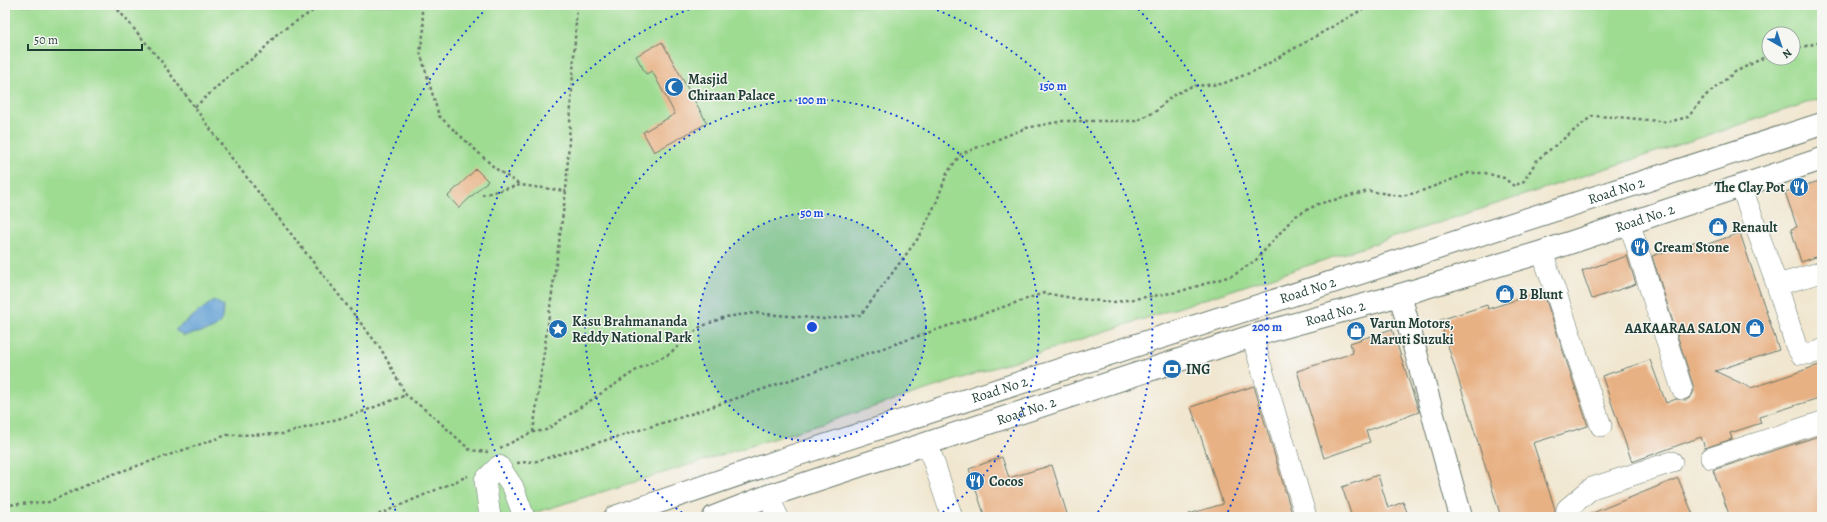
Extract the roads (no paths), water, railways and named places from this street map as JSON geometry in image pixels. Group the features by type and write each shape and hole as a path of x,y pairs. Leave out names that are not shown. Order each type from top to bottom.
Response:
{"main road":[{"name":"Road No 2","path":"615,517 793,456 1822,124"},
{"name":"Road No. 2","path":"714,517 768,496 1252,336 1542,252 1628,222 1822,159"},
{"path":"1400,294 1461,517"}],"street":[{"path":"1741,186 1777,285 1796,346 1801,354 1810,354 1822,350"},
{"path":"1628,222 1682,389"},
{"path":"1542,252 1601,426"},
{"path":"1777,285 1822,272"},
{"path":"1252,336 1306,517"},
{"path":"1711,458 1822,422"},
{"path":"928,444 952,517"},
{"path":"490,517 485,480 497,456 513,487 524,517"},
{"path":"1566,517 1567,509 1592,488 1672,462"},
{"path":"768,496 778,517"}],"water":[{"path":"214,300 223,306 222,318 216,327 184,336 175,330"}],"place":[{"name":"Masjid Chiraan Palace","path":"674,87"},
{"name":"The Clay Pot","path":"1799,187"},
{"name":"Renault","path":"1718,227"},
{"name":"Cream Stone","path":"1640,247"},
{"name":"B Blunt","path":"1505,294"},
{"name":"AAKAARAA SALON","path":"1755,328"},
{"name":"Kasu Brahmananda Reddy National Park","path":"558,329"},
{"name":"Varun Motors, Maruti Suzuki","path":"1356,331"},
{"name":"ING","path":"1172,369"},
{"name":"Cocos","path":"975,481"}]}
